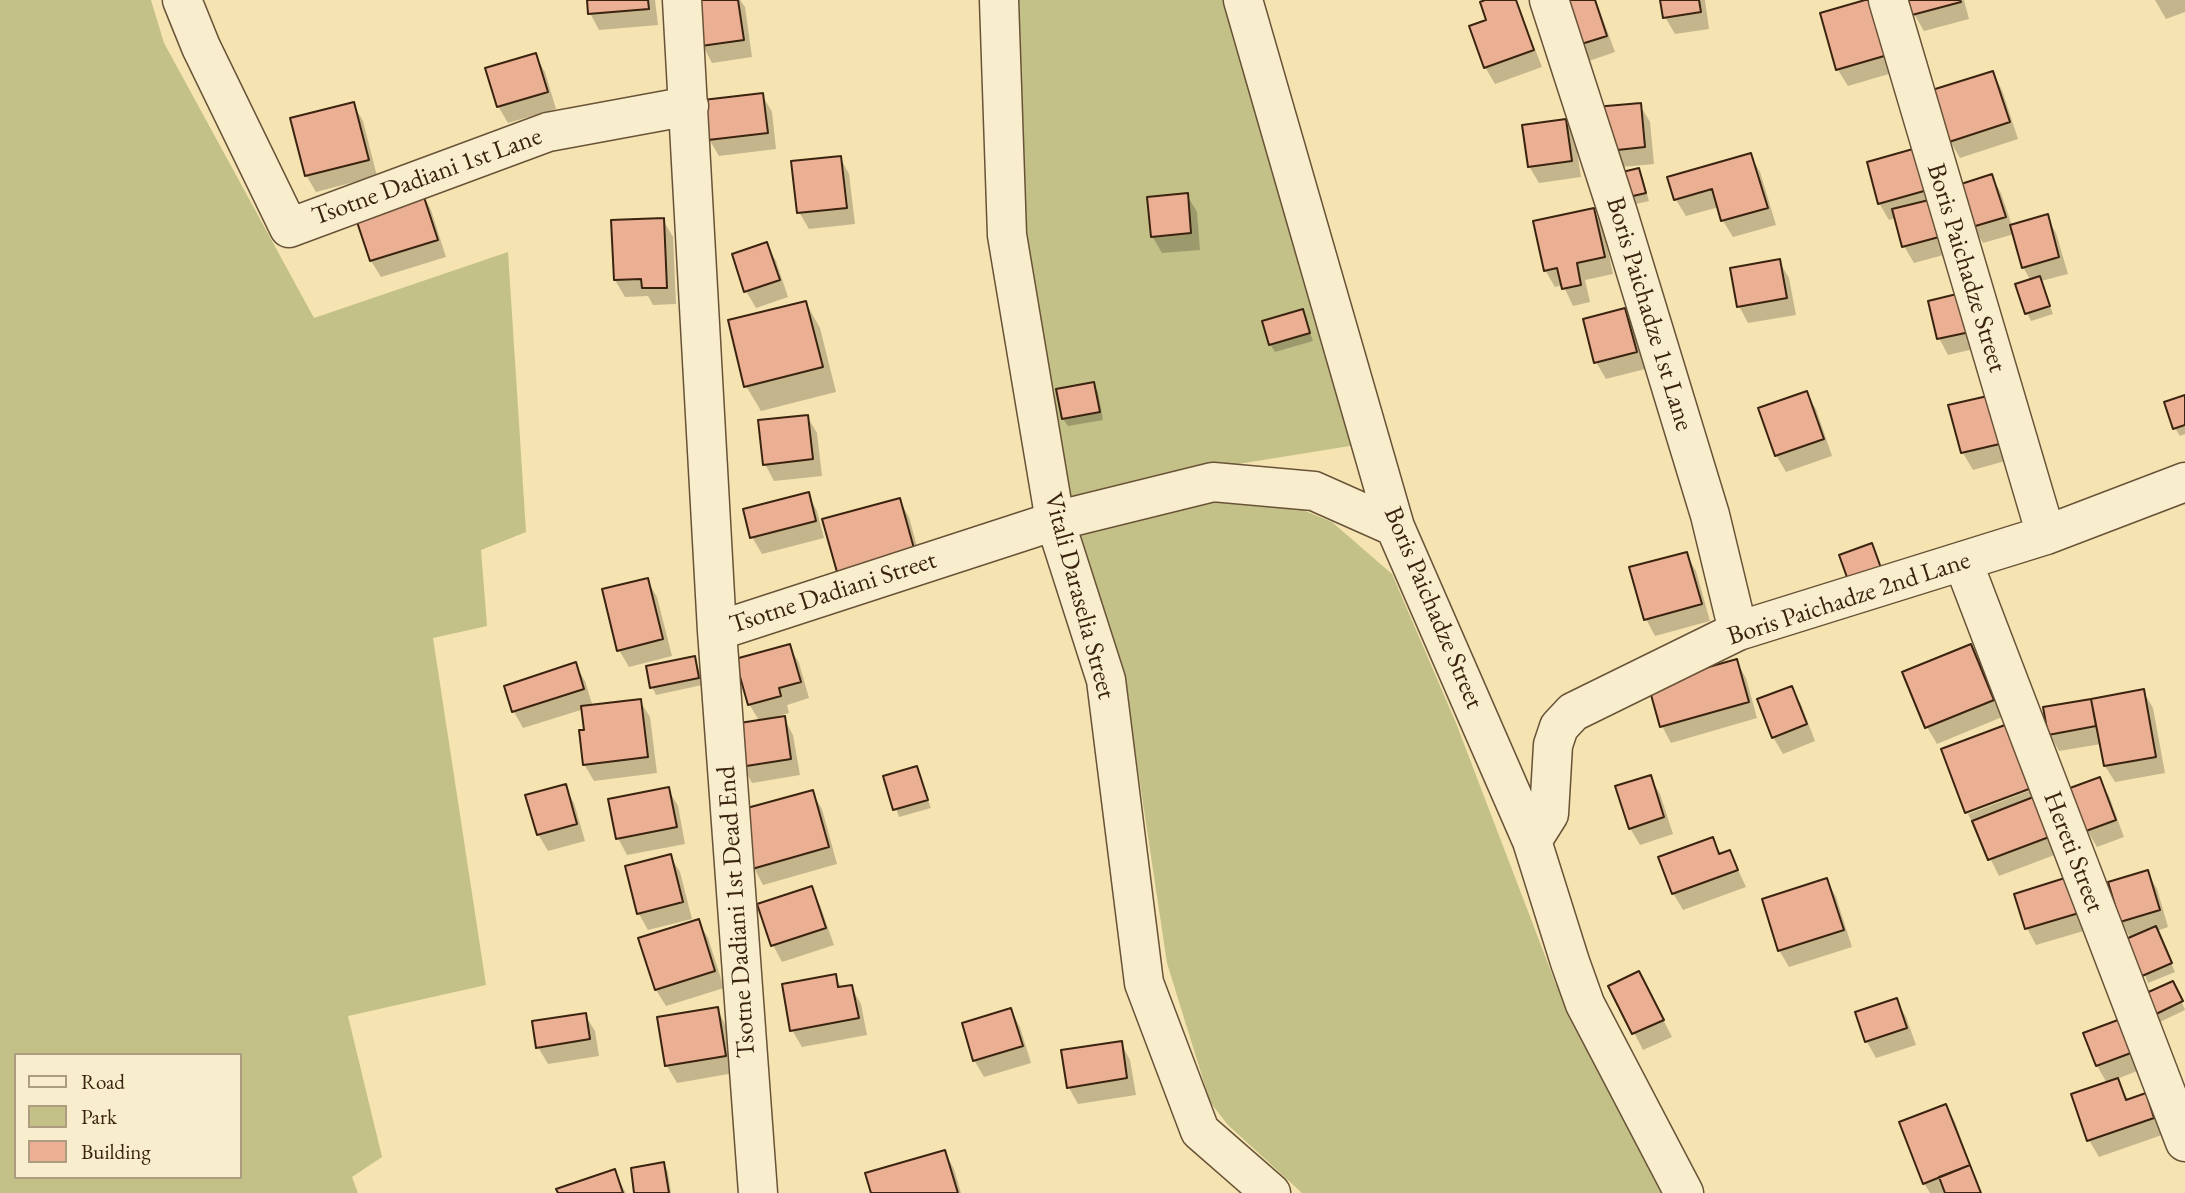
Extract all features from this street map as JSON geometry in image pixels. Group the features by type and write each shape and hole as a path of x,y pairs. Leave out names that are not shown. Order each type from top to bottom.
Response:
{"street":[{"name":"Tsotne Dadiani 1st Lane","path":"182,0 201,47 289,228 548,132 689,106"},
{"name":"Tsotne Dadiani Street","path":"682,0 717,631 1055,521 1213,482 1314,491 1395,527"},
{"name":"Vitali Daraselia Street","path":"999,0 1007,235 1055,521 1106,680 1144,983 1200,1131 1270,1193"},
{"name":"Boris Paichadze Street","path":"1244,0 1395,527 1532,841 1585,1003 1684,1193"},
{"name":"Boris Paichadze 1st Lane","path":"1549,0 1618,213 1710,515 1738,631"},
{"name":"Boris Paichadze Street","path":"1888,0 2046,535"},
{"name":"Boris Paichadze 2nd Lane","path":"1532,841 1549,814 1553,745 1559,727 1573,712 1738,631 2046,535 2185,482"},
{"name":"Hereti Street","path":"1963,562 2185,1142"},
{"name":"Tsotne Dadiani 1st Dead End","path":"717,631 758,1193"}],"green space":[{"path":"0,0 151,0 164,43 314,318 508,252 526,532 481,550 487,626 433,638 486,985 348,1016 382,1157 352,1177 358,1193 0,1193"},
{"path":"1016,0 1229,0 1356,445 1207,469 1073,500 1065,491 1022,204"},
{"path":"1211,498 1276,499 1332,522 1392,574 1456,723 1555,982 1653,1159 1666,1193 1302,1193 1228,1125 1210,1102 1167,963 1123,670 1091,589 1077,532"}],"building":[{"path":"587,0 648,0 649,9 588,14"},
{"path":"693,0 738,0 744,40 701,46"},
{"path":"1516,0 1534,50 1484,68 1469,26 1486,20 1480,2"},
{"path":"1560,0 1595,0 1607,36 1575,46"},
{"path":"1660,0 1699,0 1701,12 1663,18"},
{"path":"1865,0 1875,0 1891,54 1836,70 1820,13"},
{"path":"1908,0 1960,0 1961,2 1912,15"},
{"path":"536,53 548,92 497,107 485,68"},
{"path":"1993,71 2010,122 1949,142 1932,90"},
{"path":"763,93 768,133 708,140 703,100"},
{"path":"354,102 369,160 305,176 290,118"},
{"path":"1641,103 1645,147 1599,152 1595,107"},
{"path":"1566,119 1572,161 1528,167 1522,125"},
{"path":"1920,147 1931,189 1878,204 1867,162"},
{"path":"1751,153 1768,208 1721,221 1712,189 1674,200 1667,177"},
{"path":"841,156 847,208 797,213 791,161"},
{"path":"1639,168 1646,193 1620,199 1614,174"},
{"path":"1992,174 2006,217 1972,227 1958,185"},
{"path":"422,191 438,240 370,261 354,213"},
{"path":"1188,193 1191,233 1151,237 1147,197"},
{"path":"1929,200 1939,237 1902,247 1892,209"},
{"path":"1594,208 1605,257 1577,263 1581,285 1562,289 1557,268 1544,271 1533,221"},
{"path":"2048,214 2059,257 2022,268 2010,225"},
{"path":"664,218 667,288 642,288 641,279 614,280 611,220"},
{"path":"767,242 780,280 744,292 732,254"},
{"path":"1780,259 1787,298 1737,307 1730,268"},
{"path":"2040,276 2050,306 2025,314 2015,284"},
{"path":"1961,293 1970,332 1937,339 1928,301"},
{"path":"806,301 823,367 744,387 728,320"},
{"path":"1625,308 1637,352 1594,363 1583,319"},
{"path":"1303,309 1310,333 1269,345 1262,321"},
{"path":"1094,382 1100,412 1062,419 1056,389"},
{"path":"1807,391 1824,439 1775,456 1758,408"},
{"path":"1992,395 2004,443 1961,453 1948,405"},
{"path":"2185,395 2185,425 2173,429 2164,402"},
{"path":"808,415 813,459 763,465 758,420"},
{"path":"809,492 816,521 750,538 743,509"},
{"path":"900,498 915,552 837,572 822,519"},
{"path":"1872,543 1881,568 1848,580 1839,555"},
{"path":"1687,552 1702,604 1644,620 1629,567"},
{"path":"648,578 663,639 617,651 602,589"},
{"path":"790,644 801,682 779,688 781,696 748,705 735,659"},
{"path":"1971,644 1994,700 1925,728 1902,672"},
{"path":"695,656 699,678 650,688 646,666"},
{"path":"1737,659 1749,702 1660,727 1648,684"},
{"path":"576,662 584,689 512,712 504,686"},
{"path":"1792,686 1807,724 1772,738 1757,699"},
{"path":"2144,689 2156,757 2104,766 2091,699"},
{"path":"641,699 648,757 583,765 579,730 584,730 581,706"},
{"path":"2091,699 2096,726 2048,735 2043,707"},
{"path":"785,716 791,759 740,767 733,724"},
{"path":"2013,722 2037,786 1965,813 1941,749"},
{"path":"917,766 928,800 893,810 883,776"},
{"path":"1651,775 1664,817 1629,829 1615,786"},
{"path":"2100,777 2116,820 2086,831 2070,788"},
{"path":"566,784 577,824 537,835 525,795"},
{"path":"669,787 677,827 616,839 608,799"},
{"path":"813,790 829,847 752,869 736,811"},
{"path":"2041,794 2057,834 1988,860 1972,821"},
{"path":"1713,837 1719,854 1730,850 1738,870 1672,894 1658,857"},
{"path":"671,854 683,902 637,914 625,866"},
{"path":"2148,870 2160,910 2120,922 2108,882"},
{"path":"2068,877 2079,913 2025,929 2014,894"},
{"path":"1827,878 1844,930 1778,951 1762,899"},
{"path":"812,886 826,928 771,946 757,904"},
{"path":"699,919 715,971 655,990 638,938"},
{"path":"2156,926 2172,963 2142,976 2126,939"},
{"path":"1639,971 1664,1020 1632,1034 1608,986"},
{"path":"836,974 838,987 852,985 859,1018 790,1031 782,984"},
{"path":"2173,981 2183,1001 2154,1015 2144,994"},
{"path":"1897,998 1907,1028 1865,1042 1855,1012"},
{"path":"718,1007 726,1056 665,1066 657,1017"},
{"path":"1011,1008 1023,1046 973,1061 962,1023"},
{"path":"586,1013 590,1039 536,1048 532,1021"},
{"path":"2126,1017 2139,1050 2096,1066 2083,1033"},
{"path":"1122,1041 1127,1078 1067,1088 1061,1050"},
{"path":"2118,1078 2126,1100 2146,1093 2154,1118 2087,1141 2071,1094"},
{"path":"1946,1104 1970,1165 1923,1184 1899,1122"},
{"path":"945,1150 958,1193 871,1193 865,1173"},
{"path":"664,1162 669,1193 634,1193 631,1168"},
{"path":"1970,1165 1981,1193 1945,1193 1939,1177"},
{"path":"615,1169 623,1193 558,1193 556,1189"}]}
